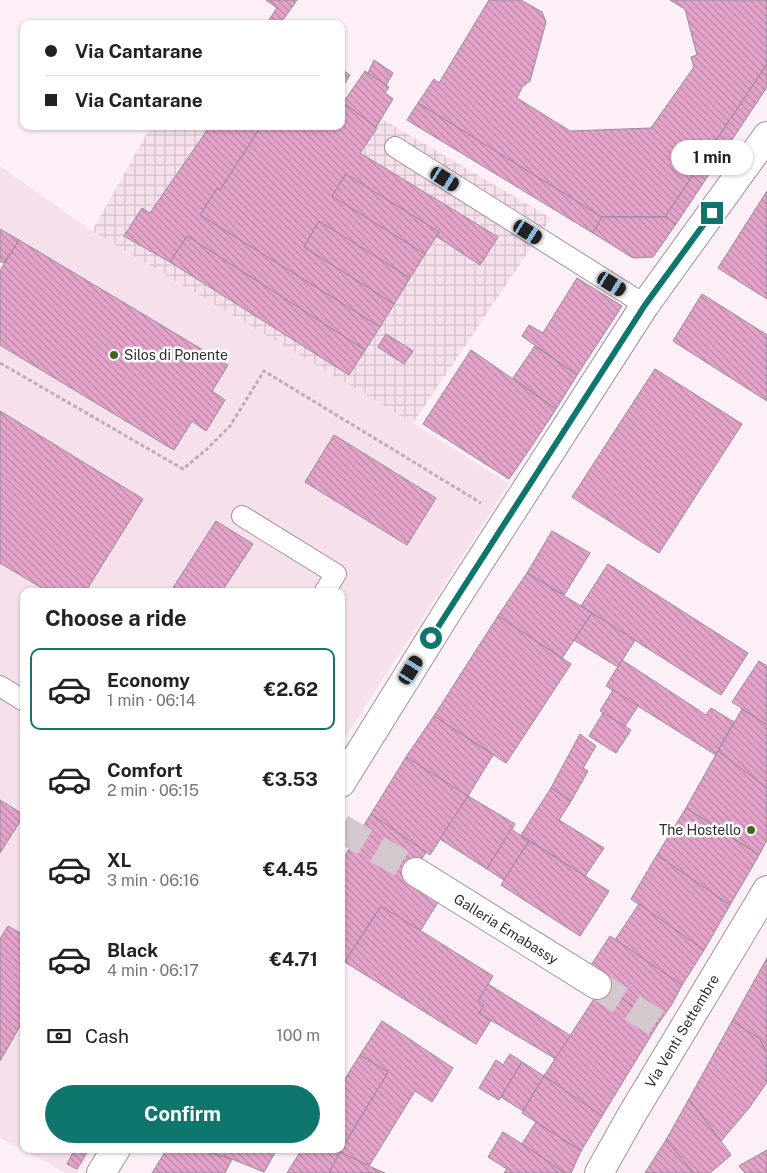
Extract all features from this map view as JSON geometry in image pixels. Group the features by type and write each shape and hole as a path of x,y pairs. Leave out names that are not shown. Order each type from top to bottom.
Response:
{"street":[{"path":"345,777 451,606 645,305 767,136"},
{"name":"Galleria Emabassy","path":"416,872 597,985"},
{"name":"Via Venti Settembre","path":"600,1173 631,1116 767,890"},
{"path":"101,1173 114,1153"}],"lane":[{"path":"395,147 645,305"},
{"path":"242,516 336,574 327,588"},
{"path":"0,686 20,698"}],"path":[{"path":"0,363 184,468 208,449 230,426 264,371 507,518"}],"shaded area":[{"path":"345,97 551,218 413,423 92,231 149,130 345,130"},
{"path":"0,166 92,231 413,423 509,484 345,738 345,588 20,588 20,1149 0,1138"},
{"path":"28,1153 90,1153 77,1173 66,1173"}],"building":[{"path":"266,0 297,0 283,20 269,20 277,8"},
{"path":"489,0 521,0 542,12 546,22 530,81 522,87 517,98 570,131 651,128 694,67 691,57 697,55 685,9 670,0 767,0 767,64 665,217 602,217 418,103 434,79 439,83"},
{"path":"374,60 393,73 386,85 368,73"},
{"path":"767,64 767,87 676,224 665,217"},
{"path":"365,71 389,87 385,93 393,99 376,127 345,104 345,100"},
{"path":"345,72 350,75 345,83"},
{"path":"418,103 602,217 593,233 407,120"},
{"path":"345,104 377,128 360,153 498,237 480,265 436,236 439,232 346,174 332,196 425,254 410,278 319,221 304,247 394,304 380,327 200,215 217,188 220,190 258,130 345,130"},
{"path":"207,130 258,130 220,190 217,188 200,215 380,327 365,350 187,236 170,262 124,236 142,208 150,213"},
{"path":"346,174 439,232 425,254 332,196"},
{"path":"767,191 767,299 718,268"},
{"path":"602,217 665,217 676,224 653,257 633,258 593,233"},
{"path":"319,221 410,278 394,304 304,247"},
{"path":"0,229 19,240 4,263 0,261"},
{"path":"187,236 365,350 349,375 170,262"},
{"name":"Silos di Ponente","path":"19,240 228,365 212,391 225,400 206,431 192,421 174,450 0,345 0,271"},
{"path":"577,278 622,306 577,375 522,336 529,325 543,333"},
{"path":"702,294 767,335 767,401 673,341"},
{"path":"386,334 413,351 404,364 378,347"},
{"path":"535,346 577,375 556,409 513,378"},
{"path":"471,350 556,409 509,479 423,424"},
{"path":"655,369 742,424 659,553 572,497"},
{"path":"0,411 143,499 88,588 42,588 0,563"},
{"path":"334,435 436,498 407,545 305,482"},
{"path":"216,521 253,544 224,588 173,588"},
{"path":"552,531 590,553 564,595 527,573"},
{"path":"608,564 748,653 721,695 581,606"},
{"path":"527,573 592,613 562,658 498,616"},
{"path":"592,613 635,640 618,667 574,640"},
{"path":"498,616 571,664 506,763 434,716"},
{"path":"622,660 706,715 711,708 734,722 716,755 606,686"},
{"path":"759,661 767,666 767,725 732,702"},
{"path":"613,690 638,706 625,726 600,711"},
{"path":"742,709 767,725 767,788 718,751"},
{"path":"603,713 631,730 616,753 589,736"},
{"path":"434,716 493,755 468,796 406,757"},
{"path":"580,734 596,746 583,768 588,771 571,801 551,788"},
{"path":"718,751 767,788 767,840 759,855 686,808"},
{"path":"406,757 468,796 430,855 371,814"},
{"path":"551,788 571,801 559,820 604,848 585,876 521,835"},
{"path":"468,796 515,824 487,869 440,839"},
{"path":"0,800 20,812 20,821 0,853"},
{"path":"686,808 759,855 730,905 657,855"},
{"path":"371,814 426,852 414,871 445,891 420,931 381,906 345,962 345,856"},
{"path":"511,829 529,841 504,880 487,869"},
{"path":"529,841 609,891 580,936 501,885"},
{"path":"657,855 730,905 704,950 631,899"},
{"path":"639,904 704,950 682,985 615,940"},
{"path":"381,906 493,976 478,1001 484,1005 479,1013 491,1020 476,1044 345,962"},
{"path":"8,926 20,933 20,1026 0,1061 0,939"},
{"path":"610,936 682,985 658,1024 586,973"},
{"path":"767,958 767,1053 760,1039 732,1021"},
{"path":"488,984 571,1036 556,1059 479,1013 484,1005 478,1001"},
{"path":"603,985 658,1024 602,1116 544,1076"},
{"path":"382,1021 453,1068 432,1102 415,1091 369,1166 342,1153 345,1153 345,1144 388,1072 360,1055"},
{"path":"732,1021 760,1039 767,1053 767,1082 749,1108 721,1141 689,1099"},
{"path":"510,1054 522,1062 499,1100 479,1088 496,1060 503,1065"},
{"path":"360,1055 388,1072 345,1143 345,1079"},
{"path":"522,1062 544,1076 523,1111 501,1097"},
{"path":"544,1076 602,1116 581,1151 522,1113"},
{"path":"689,1099 731,1155 710,1173 694,1173 666,1140"},
{"path":"536,1122 581,1151 571,1173 565,1173 522,1144"},
{"path":"503,1132 565,1173 504,1173 507,1169 488,1157"},
{"path":"666,1140 694,1173 645,1173"},
{"path":"767,1150 767,1173 745,1173 739,1166"},
{"path":"73,1153 87,1153 77,1169 67,1164"},
{"path":"164,1153 212,1153 232,1159 225,1173 152,1173"},
{"path":"212,1153 275,1153 264,1172"},
{"path":"300,1153 339,1153 329,1173 287,1173"},
{"path":"339,1153 342,1153 385,1173 329,1173"}],"tunnel":[{"path":"345,830 416,872"},
{"path":"597,985 678,1037"}],"place":[{"name":"Silos di Ponente","path":"114,355"},
{"name":"The Hostello","path":"751,830"}],"route":[{"path":"431,638 645,305 712,213"}]}
